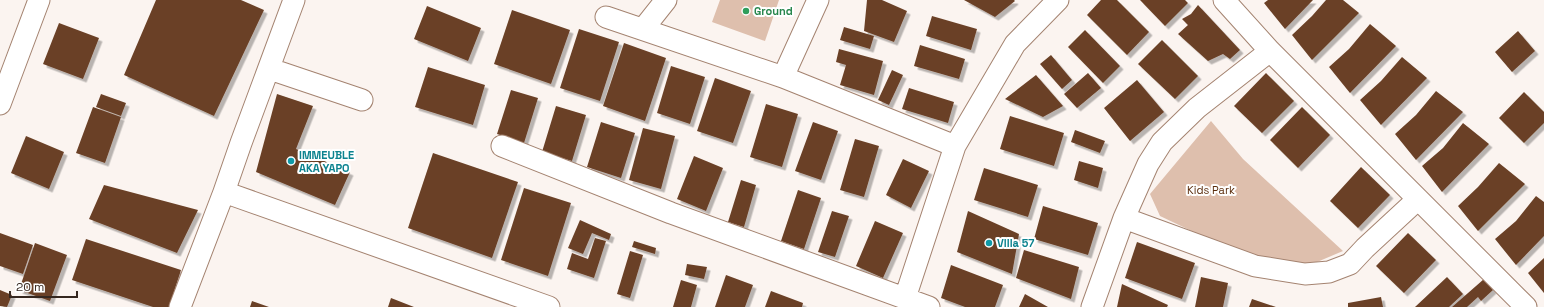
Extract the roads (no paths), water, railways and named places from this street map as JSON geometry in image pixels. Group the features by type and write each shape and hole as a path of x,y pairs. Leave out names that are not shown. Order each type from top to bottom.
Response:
{"street":[{"path":"0,104 39,0"},
{"path":"180,307 270,69 294,0"},
{"path":"643,29 666,0"},
{"path":"783,77 818,0"},
{"path":"905,298 955,146 1015,44 1058,0"},
{"path":"1224,0 1270,51 1526,307"},
{"path":"606,17 783,77 955,146"},
{"path":"1092,307 1124,218 1148,164 1162,142 1197,108 1270,51"},
{"path":"270,69 362,100"},
{"path":"502,146 671,213 929,307"},
{"path":"224,192 549,307"},
{"path":"1124,218 1255,266 1305,274 1329,272 1350,264 1364,248 1418,199"}],"place":[{"name":"Ground","path":"746,11"},
{"name":"IMMEUBLE AKA YAPO","path":"291,161"},
{"name":"Villa 57","path":"989,243"}],"park label":[{"name":"Kids Park","path":"1211,190"}]}
